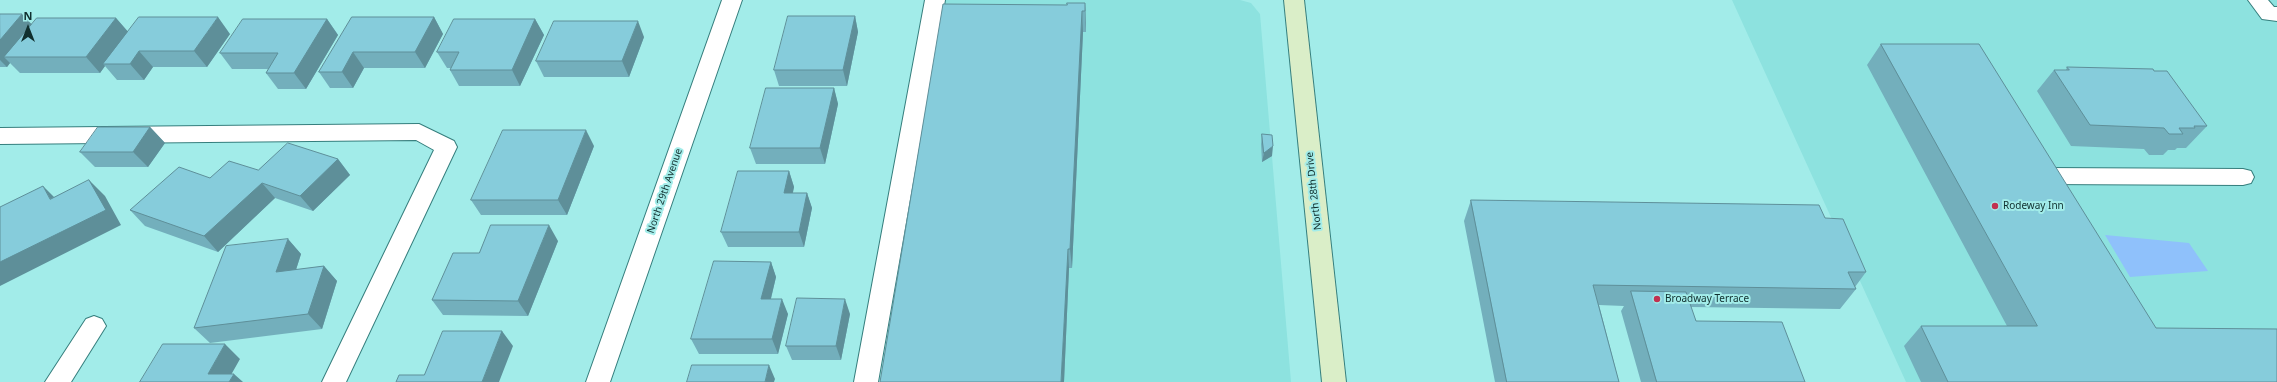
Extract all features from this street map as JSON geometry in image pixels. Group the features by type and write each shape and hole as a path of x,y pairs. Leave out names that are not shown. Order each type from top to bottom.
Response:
{"street":[{"name":"North 29th Avenue","path":"598,382 732,0"},
{"path":"866,382 935,0"},
{"name":"North 28th Drive","path":"1294,0 1334,382"},
{"path":"0,136 419,132 446,147 334,382"},
{"path":"2046,176 2243,176"},
{"path":"58,382 94,326"}],"shaded area":[{"path":"942,0 1240,0 1251,3 1260,14 1291,382 881,382"},
{"path":"1732,0 2277,0 2277,382 1906,382"},
{"path":"2105,235 2189,243 2208,271 2130,277"}],"building":[{"path":"1067,3 1085,3 1085,11 1082,11 1070,249 1068,249 1061,382 880,382 943,4 1067,5"},
{"path":"0,14 22,14 0,40"},
{"path":"788,16 855,16 843,70 774,70"},
{"path":"139,17 218,17 194,51 139,51 130,64 103,64"},
{"path":"352,17 434,17 415,52 353,52 342,72 319,72"},
{"path":"37,18 116,18 86,57 4,57"},
{"path":"243,19 327,19 294,73 266,73 278,53 220,53"},
{"path":"454,19 535,19 512,70 450,70 459,52 437,52"},
{"path":"554,21 638,21 622,61 536,61"},
{"name":"Rodeway Inn","path":"1881,44 1979,44 2156,328 2277,329 2277,382 1948,382 1921,326 2037,326"},
{"path":"2067,67 2153,69 2154,71 2167,71 2207,126 2179,128 2183,134 2169,134 2164,128 2090,125 2054,70 2069,70"},
{"path":"766,88 834,88 820,148 750,148"},
{"path":"98,127 150,127 133,152 80,152"},
{"path":"503,130 586,130 558,200 471,200"},
{"path":"1262,134 1272,135 1273,146 1264,153"},
{"path":"288,143 338,159 300,196 262,183 204,236 130,210 179,167 210,178 229,161 258,170"},
{"path":"738,171 789,171 784,193 807,193 799,232 721,232"},
{"path":"89,180 106,210 0,262 0,207 43,186 50,199"},
{"name":"Broadway Terrace","path":"1471,200 1819,205 1825,218 1843,219 1866,272 1848,272 1856,289 1593,285 1619,382 1507,382"},
{"path":"491,225 549,225 518,301 432,300 453,253 479,253"},
{"path":"288,239 276,272 324,266 308,314 194,328 226,246"},
{"path":"714,261 771,262 761,299 782,299 772,339 691,339"},
{"path":"1631,291 1686,292 1696,321 1782,322 1805,382 1657,382"},
{"path":"797,298 845,299 836,346 786,346"},
{"path":"443,331 502,331 482,382 396,382 399,375 424,375"},
{"path":"163,344 225,344 208,374 234,374 229,382 140,382"},
{"path":"692,365 769,365 765,382 687,382"}],"place":[{"name":"Rodeway Inn","path":"1995,206"},
{"name":"Broadway Terrace","path":"1657,299"}]}
